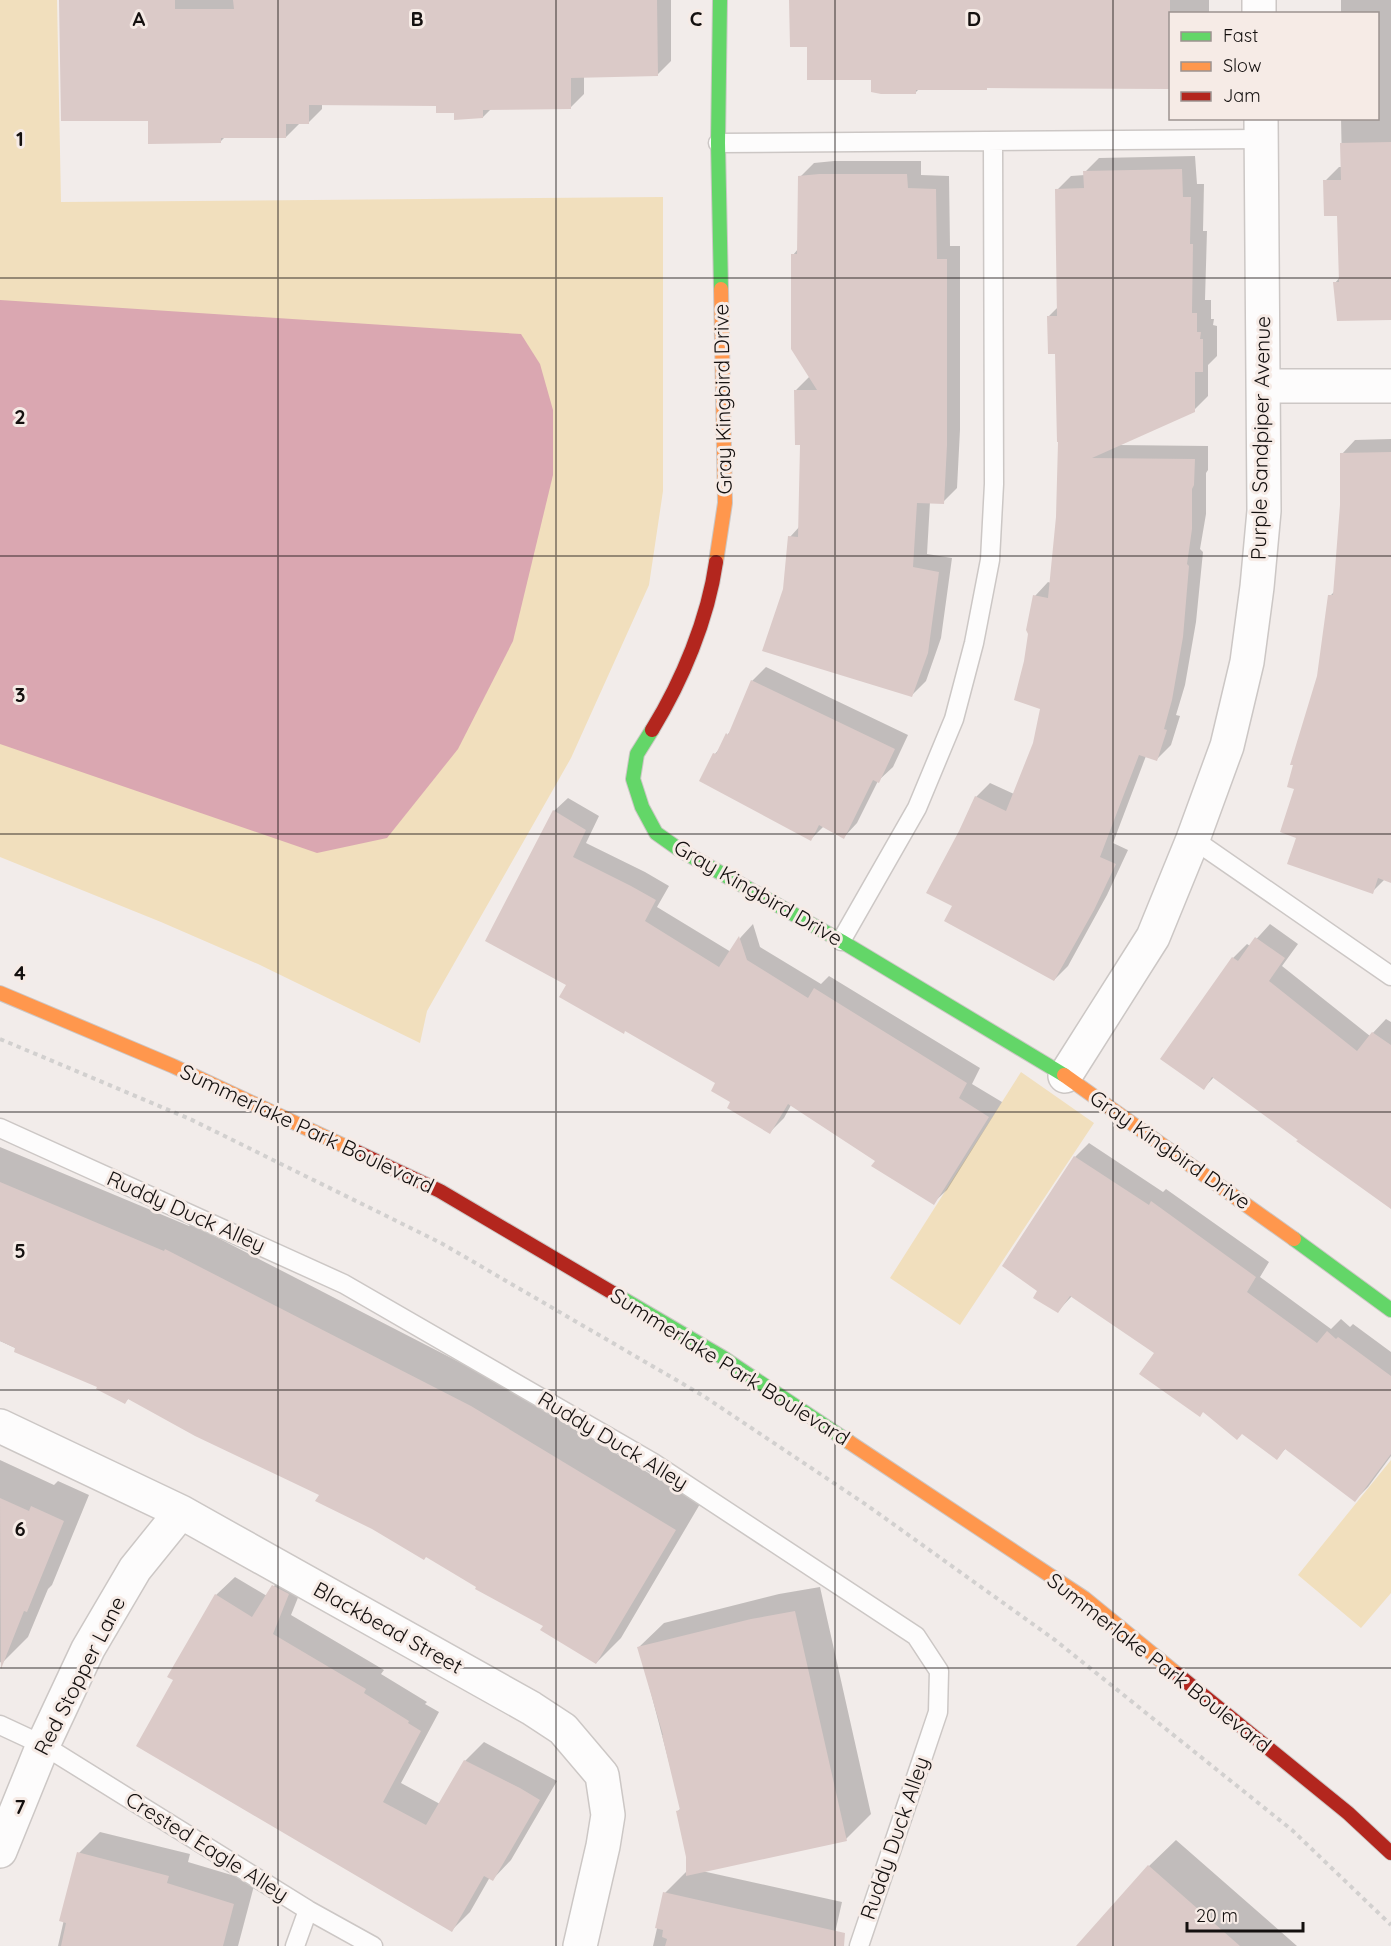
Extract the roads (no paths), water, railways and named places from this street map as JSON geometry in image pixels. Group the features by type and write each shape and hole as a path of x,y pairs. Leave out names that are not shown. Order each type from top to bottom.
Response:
{"street":[{"name":"Gray Kingbird Drive","path":"720,0 718,143 725,503 714,576 691,655 638,754 633,779 642,807 656,833 680,850 841,941 1065,1076 1391,1310"},
{"name":"Purple Sandpiper Avenue","path":"1065,1076 1153,937 1193,839 1227,746 1247,662 1264,512 1261,129"},
{"path":"1263,386 1391,386"},
{"name":"Summerlake Park Boulevard","path":"0,993 173,1066 440,1191 722,1357 1084,1598 1348,1813 1391,1853"},
{"name":"Blackbead Street","path":"0,1426 181,1512 531,1708 563,1729 602,1775 608,1815 580,1946"},
{"name":"Red Stopper Lane","path":"0,1851 43,1744 88,1649 135,1569 181,1512"}],"lane":[{"path":"718,143 993,141 1261,129"},
{"path":"841,941 917,808 954,719 976,633 990,560 994,484 993,141"},
{"path":"1193,839 1391,976"},
{"name":"Ruddy Duck Alley","path":"0,1128 344,1284 652,1462 916,1636 939,1671 938,1712 859,1946"},
{"name":"Crested Eagle Alley","path":"0,1725 43,1744 308,1910 373,1946"},
{"path":"295,1946 308,1910"}]}
